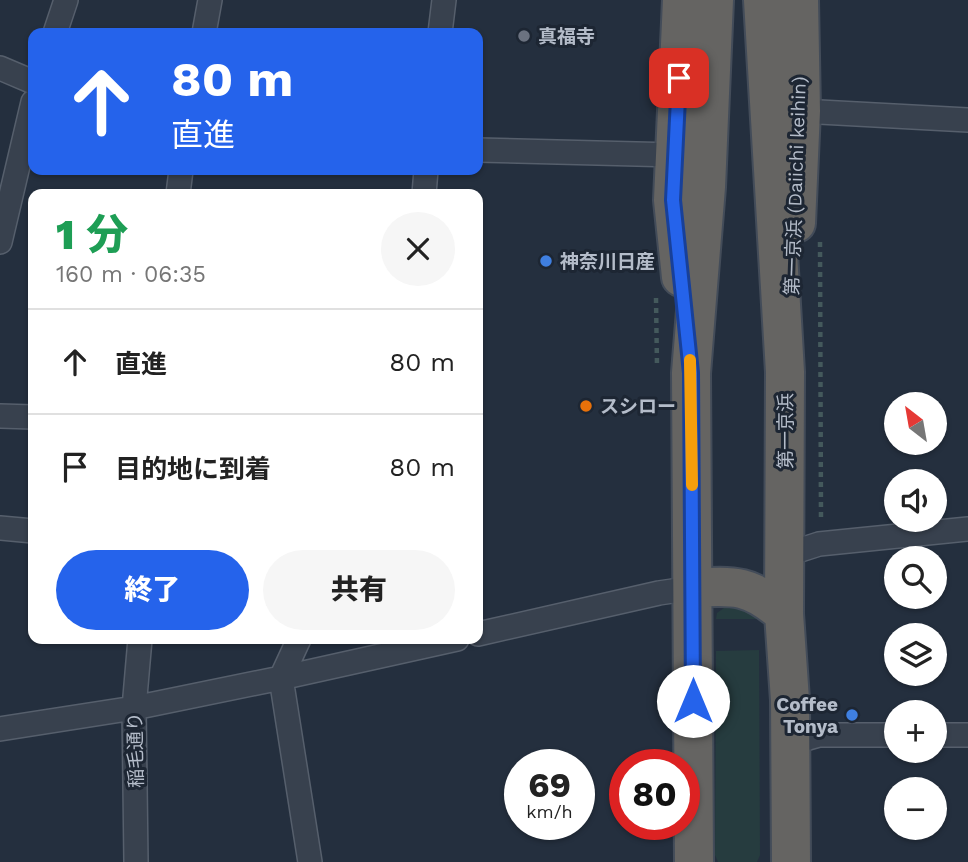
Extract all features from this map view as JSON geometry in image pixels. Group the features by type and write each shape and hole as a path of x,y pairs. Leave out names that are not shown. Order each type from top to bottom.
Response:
{"highway":[{"path":"682,0 673,200 691,373"},
{"path":"696,859 691,373 706,187 714,0"},
{"name":"第一京浜","path":"762,0 785,372 784,614 791,743 786,853"},
{"name":"第一京浜 (Daiichi keihin)","path":"785,372 800,170 799,0"},
{"path":"693,547 706,559 723,565 747,565 785,555"},
{"path":"693,588 744,587 784,614"}],"street":[{"path":"57,28 66,0"},
{"path":"205,28 210,0"},
{"path":"441,28 444,0"},
{"path":"0,68 28,80"},
{"path":"801,111 968,120"},
{"path":"0,242 28,123"},
{"path":"483,150 676,155"},
{"path":"0,416 28,417"},
{"path":"0,528 28,531"},
{"path":"785,555 819,544 968,528"},
{"path":"483,633 659,593 693,588"},
{"name":"稲毛通り","path":"136,862 134,708 140,644"},
{"path":"297,644 281,678 310,862"},
{"path":"0,729 134,708 434,644"},
{"path":"791,743 819,735 884,735"},
{"path":"947,736 968,735"}],"path":[{"path":"820,240 821,530"}],"green space":[{"path":"724,608 753,608 758,610 757,619 716,619 717,613"},
{"path":"759,650 760,855 757,862 718,862 715,855 716,651"}],"slow traffic":[{"path":"690,360 692,485"}],"place":[{"name":"真福寺","path":"524,36"},
{"name":"神奈川日産","path":"546,261"},
{"name":"スシロー","path":"586,406"},
{"name":"Coffee Tonya","path":"852,715"}],"route":[{"path":"679,78 673,200 691,373 693,701"}]}
